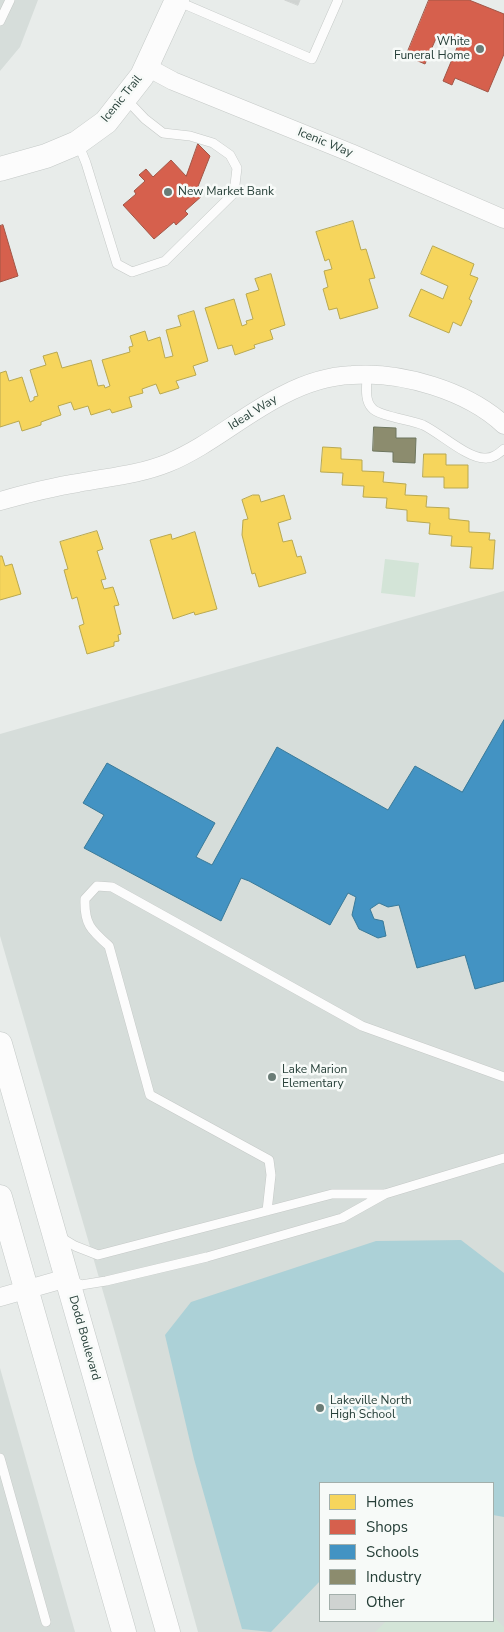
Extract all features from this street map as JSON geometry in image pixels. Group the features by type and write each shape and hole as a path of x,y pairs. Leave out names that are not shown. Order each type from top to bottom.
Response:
{"main road":[{"name":"Icenic Trail","path":"0,169 46,156 77,143 106,122 142,76 177,0"},
{"name":"Dodd Boulevard","path":"0,1044 168,1632"},
{"path":"0,1196 124,1632"}],"street":[{"name":"Icenic Way","path":"147,67 173,81 352,153 504,219"},
{"name":"Ideal Way","path":"0,501 77,483 110,479 150,469 184,455 268,402 295,388 352,374 394,377 419,382 459,396 486,410 504,425"},
{"path":"0,1297 67,1278"}],"lane":[{"path":"0,21 10,0"},
{"path":"177,0 312,59 338,0"},
{"path":"77,143 86,163 117,264 132,272 165,261 234,193 237,168 230,155 213,143 190,136 163,133 125,98"},
{"path":"367,374 366,395 370,407 376,412 410,420 424,426 472,456 492,457 504,449"},
{"path":"267,1211 271,1175 269,1160 150,1095 108,946 94,933 84,915 85,899 98,886 112,886 362,1026 504,1076"},
{"path":"67,1278 81,1285 106,1282 207,1256 342,1218 385,1194 504,1158"},
{"path":"54,1234 75,1246 98,1255 332,1194 385,1194"},
{"path":"0,1458 46,1622"}],"shaded area":[{"path":"0,0 38,0 20,47 0,71"},
{"name":"Lake Marion Elementary","path":"504,591 504,1632 198,1632 115,1333 0,936 0,734"},
{"path":"0,1368 75,1632 0,1632"}],"green space":[{"path":"385,559 419,563 415,597 381,593"},
{"path":"494,1617 504,1627 504,1632 375,1632 385,1622 494,1622"}],"water":[{"name":"Lakeville North High School","path":"461,1240 504,1273 504,1517 494,1515 494,1482 319,1482 319,1582 271,1632 242,1629 194,1459 165,1335 191,1302 376,1241"}],"building: Homes":[{"path":"353,221 361,250 366,249 375,278 369,279 378,308 340,319 337,308 329,310 323,289 328,287 324,271 332,269 329,259 325,261 316,232"},
{"path":"433,246 474,264 470,275 478,278 469,299 472,301 461,326 453,322 449,333 409,316 421,289 443,299 448,286 421,274"},
{"path":"271,274 285,325 270,330 273,339 254,345 255,348 235,355 232,345 218,349 205,308 234,299 242,326 247,324 246,321 253,319 246,294 259,290 255,279"},
{"path":"194,311 208,361 193,366 196,375 176,381 179,388 160,394 156,384 142,389 143,393 129,397 132,407 112,413 110,409 91,415 88,406 74,410 71,402 58,406 61,415 41,422 41,425 22,431 19,421 0,427 0,373 6,371 9,381 22,377 30,402 34,400 34,397 38,396 30,370 46,365 43,356 57,352 62,368 91,360 98,386 104,385 105,388 110,386 102,360 130,352 129,347 133,346 130,336 145,331 148,341 160,337 165,358 173,356 166,330 181,326 178,316"},
{"path":"323,447 341,448 341,459 362,460 362,471 384,472 383,482 406,484 405,495 427,496 426,507 449,508 449,519 469,521 469,532 490,533 489,540 495,540 493,569 470,568 472,547 451,546 452,536 429,534 430,523 407,521 407,510 386,508 387,498 363,497 364,486 342,485 343,473 321,472"},
{"path":"424,454 446,454 446,465 468,465 468,488 444,488 444,477 423,477"},
{"path":"253,495 259,495 261,502 284,495 291,519 278,523 283,542 292,540 297,557 301,556 306,573 259,587 255,573 252,574 242,535 243,520 248,519 242,500"},
{"path":"97,531 103,549 97,551 106,579 101,580 104,589 113,587 119,605 114,606 121,634 118,635 119,641 114,642 114,646 87,654 79,626 84,624 77,597 72,599 64,570 68,569 60,542"},
{"path":"195,532 217,609 195,615 194,612 173,619 150,540 171,534 172,539"},
{"path":"0,556 2,556 5,566 12,564 21,594 0,600"}],"building: Shops":[{"name":"White Funeral Home","path":"429,0 469,0 504,14 504,54 488,92 455,78 452,85 443,81 458,45 437,36 425,64 406,56"},
{"name":"New Market Bank","path":"198,144 210,156 197,189 203,195 185,211 188,214 176,225 174,222 154,239 123,205 136,194 134,191 145,181 139,175 146,169 153,177 171,160 186,176"},
{"path":"3,225 18,276 0,282 0,226"}],"building: Schools":[{"path":"504,720 504,981 475,989 465,955 417,968 399,905 388,907 379,903 370,909 374,919 383,921 386,936 378,938 359,929 352,915 356,897 348,893 330,925 241,878 221,921 84,848 104,815 83,803 107,763 215,823 196,857 212,865 277,747 388,810 415,766 462,792"}],"building: Industry":[{"path":"374,427 396,428 396,438 416,438 415,463 393,462 393,452 373,451"}],"building: Other":[{"path":"285,0 300,0 298,5"}],"place":[{"name":"White Funeral Home","path":"480,49"},
{"name":"New Market Bank","path":"168,192"},
{"name":"Lake Marion Elementary","path":"272,1077"},
{"name":"Lakeville North High School","path":"320,1408"}]}
